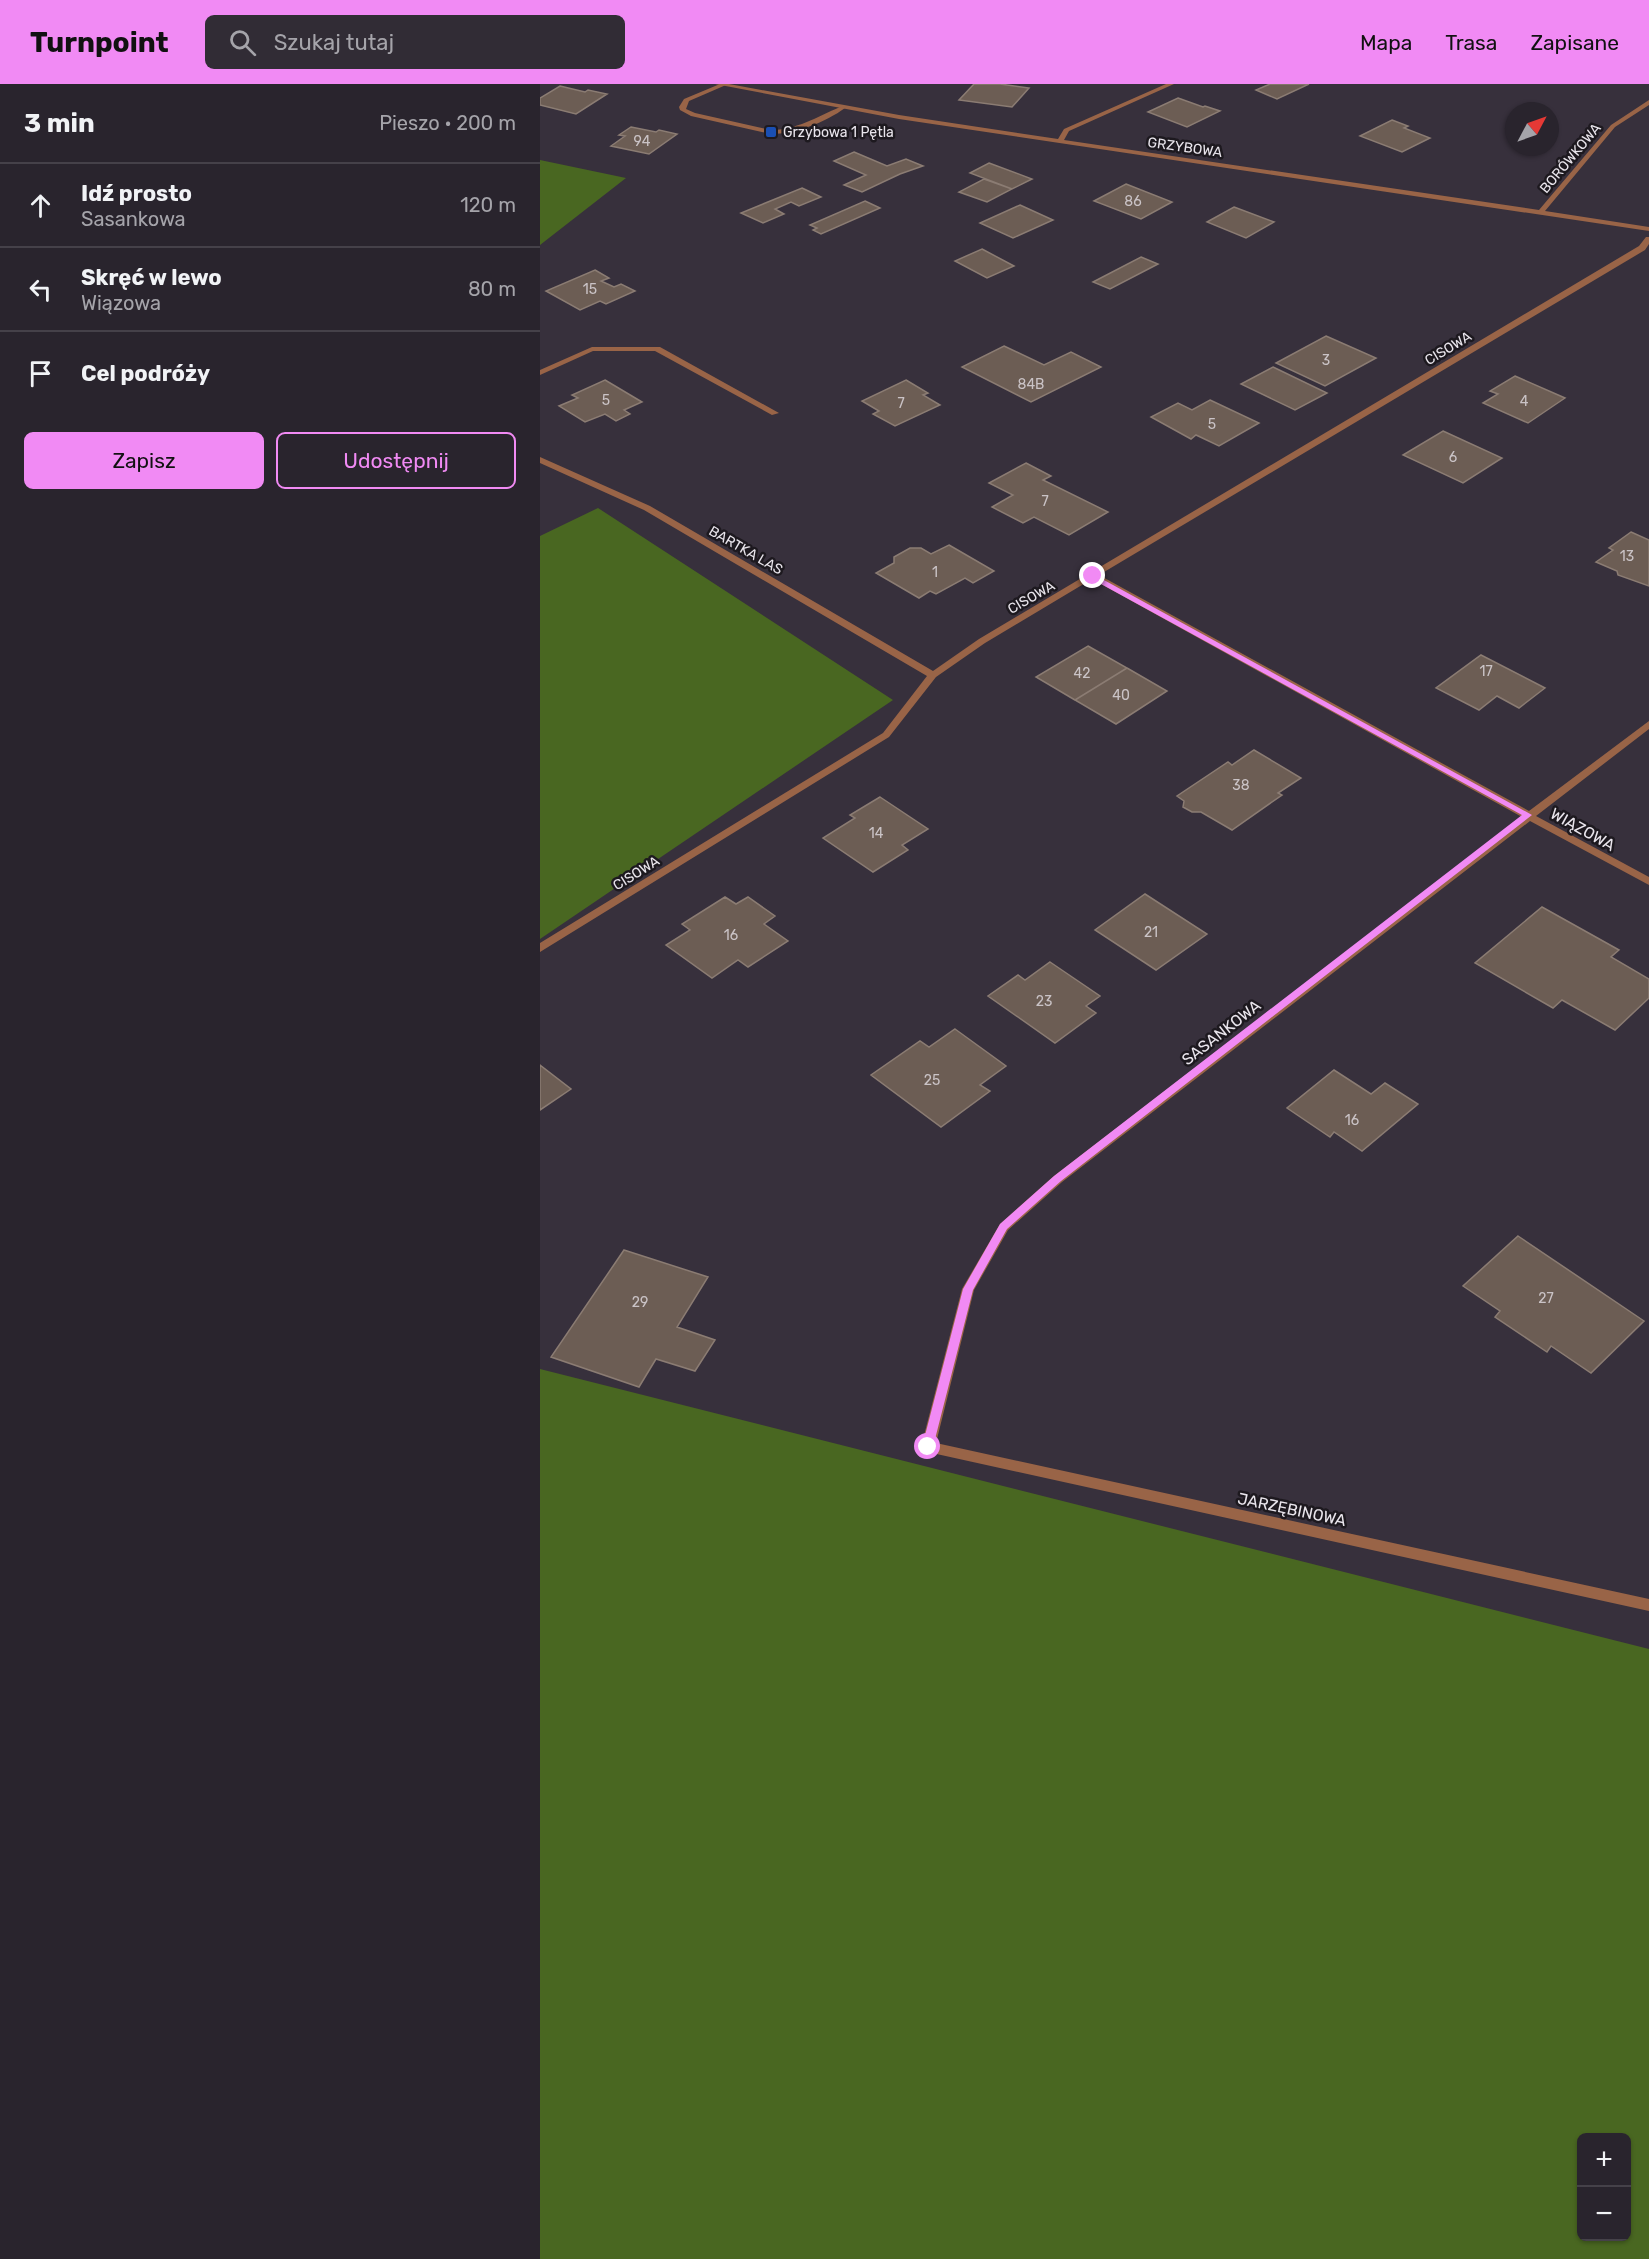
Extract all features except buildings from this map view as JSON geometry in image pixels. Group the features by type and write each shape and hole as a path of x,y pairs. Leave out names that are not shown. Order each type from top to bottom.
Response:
{"street":[{"path":"722,84 686,100 683,110 693,115 771,132 794,130 842,108"},
{"name":"GRZYBOWA","path":"722,84 842,108 1649,229"},
{"path":"1060,141 1066,130 1171,84"},
{"name":"BORÓWKOWA","path":"1541,212 1613,126 1649,102"},
{"name":"CISOWA","path":"540,948 886,735 933,675 982,641 1642,248 1649,240"},
{"path":"540,373 592,349 657,349 775,413"},
{"name":"BARTKA LAS","path":"540,460 648,508 933,675"},
{"name":"WIĄZOWA","path":"1093,576 1649,882"},
{"name":"SASANKOWA","path":"928,1447 968,1289 1004,1227 1058,1179 1649,724"},
{"name":"JARZĘBINOWA","path":"928,1447 1649,1605"}],"green space":[{"path":"540,160 626,178 540,245"},
{"path":"598,508 893,700 540,939 540,536"},
{"path":"540,1369 1649,1649 1649,2259 540,2259"}],"place":[{"name":"Grzybowa 1 Pętla","path":"771,132"}],"route":[{"path":"928,1447 968,1289 1004,1227 1058,1179 1528,815 1093,576"}]}
